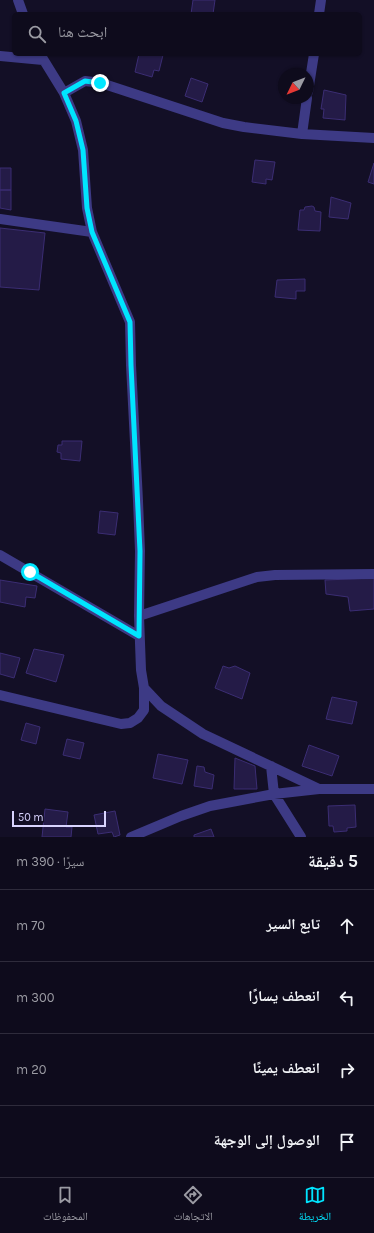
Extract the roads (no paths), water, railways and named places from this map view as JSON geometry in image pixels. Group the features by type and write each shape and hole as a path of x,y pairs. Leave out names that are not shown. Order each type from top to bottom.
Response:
{"street":[{"path":"18,0 22,12"},
{"path":"319,12 321,0"},
{"path":"0,56 42,57 64,93 76,121 83,150 87,208 92,232 130,322 140,544 139,636 141,670 144,688 144,710 138,718 130,723 121,724 0,695"},
{"path":"312,68 314,56"},
{"path":"64,93 85,81 100,83 222,123 302,134 374,138"},
{"path":"302,134 306,104"},
{"path":"0,219 92,232"},
{"path":"0,555 139,636"},
{"path":"139,616 257,578 275,575 374,574"},
{"path":"144,688 161,706 203,734 319,789"},
{"path":"271,766 274,794 301,837"},
{"path":"131,837 181,816 210,806 274,794 319,789 374,789"}]}
